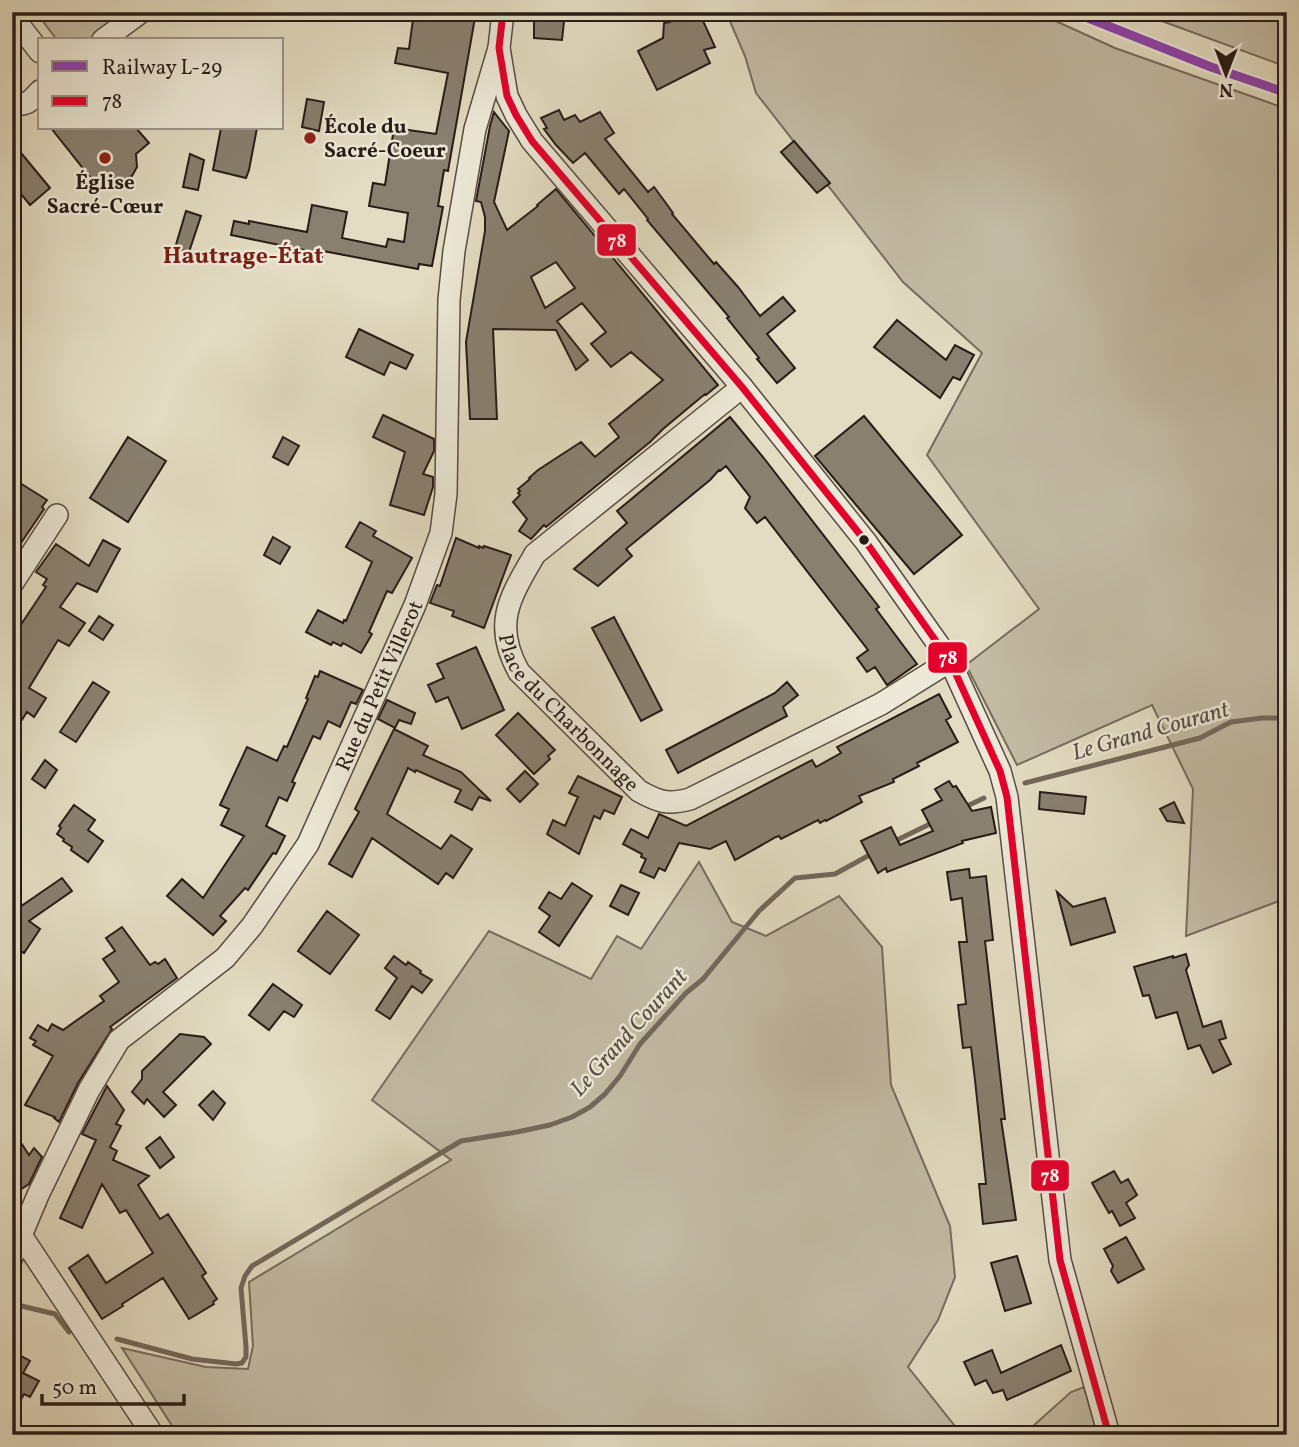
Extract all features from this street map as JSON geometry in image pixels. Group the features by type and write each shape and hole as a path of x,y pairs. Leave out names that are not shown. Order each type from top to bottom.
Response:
{"street":[{"path":"106,38 141,12"},
{"name":"Rue du Petit Villerot","path":"12,1257 17,1229 38,1195 89,1090 120,1040 225,958 252,926 308,844 415,605 441,533 446,495 449,300 454,251 475,129 499,48 503,12"},
{"path":"12,16 38,49"},
{"path":"499,48 507,96 532,141 742,387 866,542 950,661 1000,771 1007,797 1059,1260 1109,1435"},
{"path":"12,104 22,105 38,93"},
{"name":"Place du Charbonnage","path":"742,387 535,554 517,585 505,616 505,634 510,656 519,672 639,791 654,799 674,803 690,799 881,704 950,661"},
{"path":"12,584 57,516"},
{"path":"17,1229 153,1435"}],"shaded area":[{"path":"36,12 124,12 91,38 56,38"},
{"path":"726,12 1036,12 1115,48 1287,109 1287,898 1186,936 1193,789 1152,705 1017,765 966,665 1039,609 927,455 982,353 903,282 756,93 745,56"},
{"path":"1139,12 1287,12 1287,67 1159,20"},
{"path":"699,862 732,922 766,936 839,896 882,947 891,1085 950,1226 955,1277 938,1320 908,1367 962,1435 178,1435 122,1348 206,1367 248,1369 253,1346 249,1282 451,1160 372,1100 489,931 591,979 617,936 641,949"},
{"path":"1084,1387 1098,1435 1023,1435 1071,1392"}],"building":[{"path":"414,12 476,12 448,171 444,170 438,206 443,207 432,266 419,264 418,269 323,251 321,262 302,259 304,250 231,235 234,221 249,224 249,221 307,232 312,205 347,212 342,238 386,247 388,239 404,242 408,213 369,206 373,183 385,185 394,128 436,134 448,73 395,63 398,48 409,49"},
{"path":"534,12 565,12 562,40 534,38"},
{"path":"691,12 699,12 715,47 704,50 710,63 657,90 638,51 663,38 664,23 670,22 669,19 676,19"},
{"path":"307,99 324,102 319,131 302,127"},
{"path":"559,110 564,120 575,115 580,122 600,112 614,133 605,139 648,192 654,187 672,214 714,264 716,262 738,287 760,316 783,297 795,311 767,334 795,368 777,383 727,318 729,317 624,189 619,194 585,153 573,163 556,145 544,129 547,128 541,118"},
{"path":"494,112 509,131 494,202 507,230 556,189 718,385 546,527 544,525 531,539 519,531 527,519 513,502 520,495 518,489 538,470 581,442 595,457 619,437 609,424 663,380 631,352 611,367 591,344 606,332 582,303 557,321 588,360 576,370 556,330 493,329 497,419 470,419 466,342 485,231 481,202 476,201","holes":["556,262 575,288 545,308 531,277"]},
{"name":"Église Sacré-Cœur","path":"53,130 138,130 149,143 136,154 137,167 132,176 122,180 107,176 97,186"},
{"path":"221,130 257,130 246,178 213,170"},
{"path":"794,141 830,183 817,193 781,152"},
{"path":"12,142 50,188 30,205 12,183"},
{"path":"190,154 204,160 198,190 183,187"},
{"path":"186,211 201,216 189,252 175,248"},
{"path":"897,320 946,360 955,345 974,355 960,380 953,377 940,398 874,347"},
{"path":"359,329 413,355 406,369 390,362 384,375 346,357"},
{"path":"383,415 434,439 434,451 423,474 433,477 433,487 424,515 390,505 405,452 373,437"},
{"path":"864,416 962,535 914,574 815,456"},
{"path":"730,417 879,607 876,609 917,664 887,685 875,667 867,672 857,658 868,650 765,517 757,523 745,508 750,497 726,466 626,549 632,556 598,586 574,569 627,523 617,511"},
{"path":"128,437 166,461 128,522 90,498"},
{"path":"283,437 299,446 288,465 273,457"},
{"path":"20,483 47,500 42,507 44,509 12,556 12,494"},
{"path":"360,522 376,531 373,536 412,558 392,593 387,591 369,632 372,634 361,653 343,643 341,646 333,642 331,645 306,632 318,610 343,623 346,621 372,562 346,547"},
{"path":"273,537 290,547 280,564 264,555"},
{"path":"456,538 479,548 484,546 511,555 484,628 452,616 454,611 430,603 437,585 440,586"},
{"path":"103,540 120,549 97,592 77,583 60,607 85,623 69,646 58,640 29,688 46,698 34,717 27,712 12,735 12,638 46,587 43,585 47,579 36,572 56,544 89,566"},
{"path":"99,616 113,625 103,640 89,631"},
{"path":"614,617 662,710 641,721 592,628"},
{"path":"476,647 504,710 462,729 448,697 436,702 428,685 444,678 437,664"},
{"path":"320,671 363,690 356,704 351,702 340,727 328,721 320,739 313,736 292,782 295,783 287,801 279,797 266,826 285,836 276,854 273,853 248,890 245,888 220,916 226,921 213,935 167,896 182,879 203,898 244,836 221,825 229,809 220,805 247,747 277,761 284,746 287,747 315,676 318,677"},
{"path":"93,682 109,692 76,742 60,732"},
{"path":"787,682 798,695 783,707 787,716 678,773 666,750 775,693"},
{"path":"939,694 951,717 946,720 958,742 917,763 919,766 893,779 894,782 859,796 862,802 826,821 820,823 818,820 781,839 776,837 735,860 726,841 710,849 679,843 665,871 659,868 654,878 640,872 646,859 641,857 642,854 623,844 631,829 648,838 659,814 686,826 812,760 816,767 841,753 837,747"},
{"path":"387,700 415,713 411,724 399,720 395,728 378,719"},
{"path":"518,713 555,750 548,756 550,759 534,774 496,735"},
{"path":"394,729 428,746 423,755 461,772 491,801 479,797 472,810 455,802 461,790 408,768 387,814 441,849 451,835 472,849 453,878 446,873 438,884 372,838 352,877 329,864 359,812 355,809"},
{"path":"45,760 57,770 45,788 32,779"},
{"path":"525,771 538,784 520,802 507,789"},
{"path":"578,776 622,797 614,814 604,810 600,819 594,816 579,854 547,834 553,820 565,826 578,797 569,793"},
{"path":"949,781 953,787 956,786 972,811 991,807 996,833 962,841 963,843 887,872 886,868 878,873 861,841 891,827 900,845 933,831 922,810 942,800 935,789"},
{"path":"1040,792 1086,797 1084,814 1039,809"},
{"path":"1174,802 1184,823 1167,821 1160,809"},
{"path":"74,805 95,820 88,830 103,841 88,862 71,850 72,847 57,834 61,828 59,826"},
{"path":"969,869 970,878 986,876 993,940 985,941 1005,1119 1001,1119 1016,1220 983,1224 979,1184 986,1184 975,1080 971,1047 963,1048 958,1005 966,1004 959,942 967,942 962,898 951,900 947,872"},
{"path":"62,878 72,891 29,921 40,929 24,953 12,945 12,910"},
{"path":"572,883 592,896 559,946 539,932 550,916 539,908 549,892 561,899"},
{"path":"621,885 639,893 628,915 610,906"},
{"path":"1057,892 1073,907 1105,898 1115,932 1071,945"},
{"path":"327,911 359,935 330,974 298,951"},
{"path":"122,927 150,965 165,959 177,978 110,1027 112,1029 78,1083 59,1122 55,1117 25,1105 53,1056 33,1045 36,1041 30,1038 38,1025 48,1031 52,1024 63,1030 104,1001 100,996 119,982 103,959 115,951 106,938"},
{"path":"1186,954 1189,965 1186,970 1203,1027 1221,1021 1226,1038 1219,1040 1231,1064 1213,1073 1200,1045 1188,1049 1177,1012 1156,1018 1149,995 1143,996 1134,967"},
{"path":"394,956 406,965 408,962 432,980 422,993 412,986 390,1019 376,1010 397,978 385,968"},
{"path":"273,984 302,1005 294,1017 284,1011 269,1030 249,1015"},
{"path":"180,1034 204,1037 211,1044 163,1092 176,1105 164,1117 147,1099 144,1104 132,1092 142,1079 142,1071"},
{"path":"107,1086 124,1110 116,1124 121,1126 110,1147 117,1151 113,1160 149,1176 138,1185 160,1219 168,1214 206,1273 202,1276 217,1299 214,1304 189,1319 163,1278 102,1319 69,1268 88,1255 106,1283 153,1253 126,1210 120,1213 102,1184 82,1228 60,1218 96,1140 82,1134"},
{"path":"213,1091 225,1103 213,1120 199,1105"},
{"path":"12,1129 29,1155 34,1148 42,1157 29,1184 12,1195"},
{"path":"160,1137 174,1157 160,1168 146,1148"},
{"path":"1114,1171 1121,1183 1128,1179 1137,1195 1126,1203 1135,1218 1120,1226 1112,1211 1109,1213 1092,1183"},
{"path":"1126,1237 1144,1269 1118,1283 1104,1249"},
{"path":"1017,1256 1031,1303 1005,1311 991,1263"},
{"path":"1061,1345 1071,1371 1007,1400 1003,1390 993,1393 986,1380 975,1385 964,1362 992,1350 1001,1373"},
{"path":"12,1351 30,1361 23,1373 39,1381 30,1397 24,1394 12,1416"}],"waterway":[{"name":"Le Grand Courant","path":"1025,783 1200,738 1231,722 1287,718"},
{"name":"Le Grand Courant","path":"965,807 984,798"},
{"name":"Le Grand Courant","path":"893,842 934,822"},
{"name":"Le Grand Courant","path":"117,1339 192,1359 242,1363 246,1357 246,1347 241,1288 252,1266 461,1141 550,1125 590,1107 620,1076 640,1044 686,993 703,979 759,911 795,878 835,874 875,852"},
{"path":"13,1304 55,1314 69,1332"}],"rail line":[{"name":"L-29","path":"1073,12 1211,67 1287,93"}],"transit line":[{"name":"78","path":"503,12 499,48 507,96 532,141 742,387 866,542 950,661 1000,771 1007,797 1060,1260 1109,1435"}],"place":[{"name":"École du Sacré-Coeur","path":"310,138"},
{"name":"Église Sacré-Cœur","path":"105,158"}],"district":[{"name":"Hautrage-État","path":"243,255"}]}
